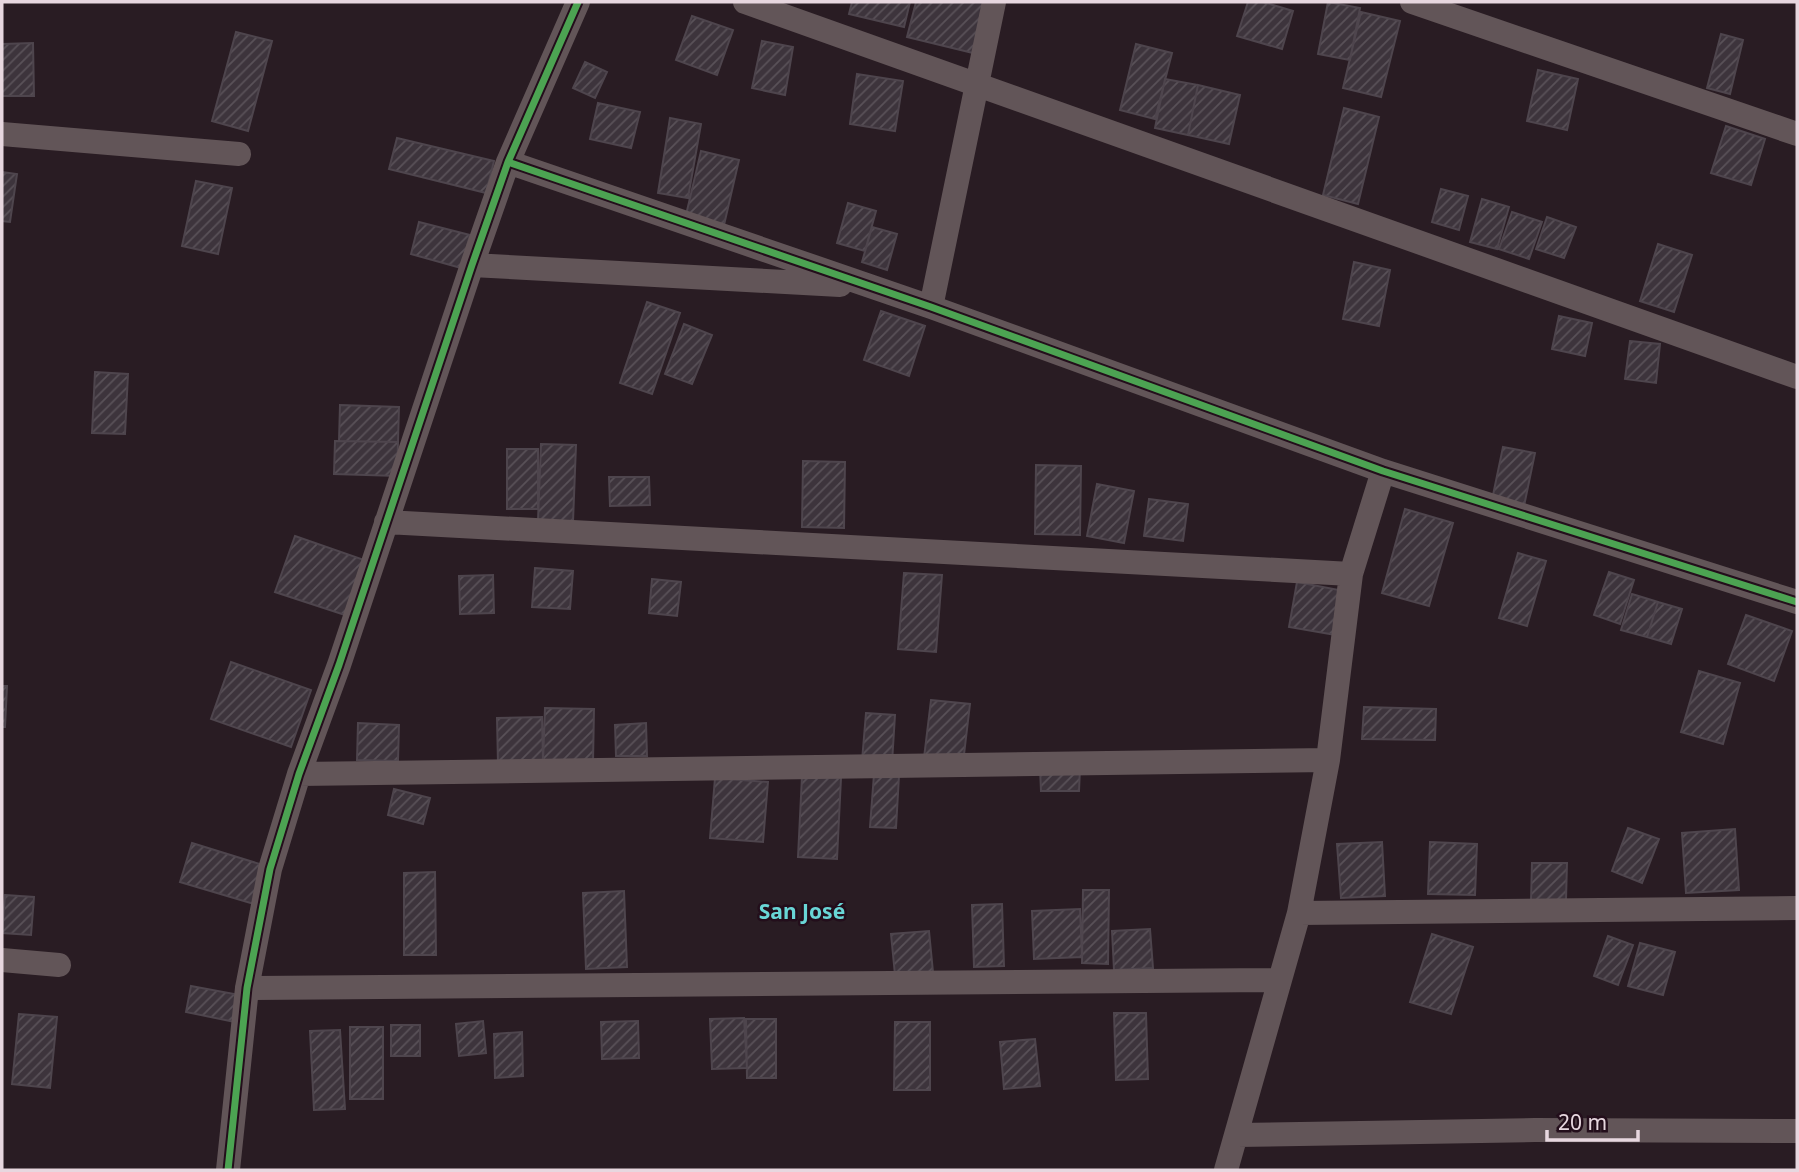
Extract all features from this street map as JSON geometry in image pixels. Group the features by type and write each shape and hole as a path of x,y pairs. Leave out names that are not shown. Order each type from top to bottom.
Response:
{"street":[{"path":"228,1170 247,988 270,869 299,774 339,665 508,162 578,2"},
{"path":"745,2 1797,377"},
{"path":"931,307 994,2"},
{"path":"1412,2 1797,134"},
{"path":"2,134 239,154"},
{"path":"508,162 931,307 1384,471 1797,602"},
{"path":"472,265 872,287"},
{"path":"1226,1170 1298,913 1328,760 1351,574 1384,471"},
{"path":"386,522 1351,574"},
{"path":"299,774 1328,760"},
{"path":"1298,913 1797,908"},
{"path":"2,960 59,965"},
{"path":"247,988 1280,980"},
{"path":"1237,1135 1535,1130 1797,1131"}],"building":[{"path":"852,2 910,2 904,27 849,14"},
{"path":"916,2 989,2 977,54 907,37"},
{"path":"1248,2 1263,2 1293,11 1282,49 1237,36"},
{"path":"1328,2 1360,8 1350,60 1318,54"},
{"path":"1361,12 1400,21 1381,97 1343,88"},
{"path":"692,16 733,30 717,75 676,60"},
{"path":"236,32 272,41 248,131 212,121"},
{"path":"1721,34 1743,40 1730,94 1707,88"},
{"path":"762,41 793,47 785,95 752,88"},
{"path":"33,43 34,96 2,96 2,44"},
{"path":"1136,44 1172,53 1155,119 1120,110"},
{"path":"585,62 607,72 595,98 573,88"},
{"path":"1538,70 1578,79 1567,130 1527,121"},
{"path":"857,74 903,81 895,131 850,124"},
{"path":"1165,79 1198,85 1188,135 1155,128"},
{"path":"1198,85 1240,95 1229,144 1188,135"},
{"path":"598,103 640,112 631,148 590,139"},
{"path":"1344,108 1379,117 1358,204 1323,195"},
{"path":"670,118 701,124 688,198 658,193"},
{"path":"1726,126 1765,139 1751,185 1711,173"},
{"path":"397,138 494,161 486,193 389,169"},
{"path":"701,151 739,160 724,225 686,215"},
{"path":"2,172 17,174 10,222 2,221"},
{"path":"196,181 232,188 218,254 182,246"},
{"path":"1441,189 1468,196 1459,230 1432,222"},
{"path":"1482,199 1509,207 1497,249 1470,242"},
{"path":"848,203 876,211 865,251 837,243"},
{"path":"1512,212 1542,222 1529,259 1499,249"},
{"path":"1547,217 1576,227 1564,258 1536,249"},
{"path":"419,222 470,235 461,268 411,254"},
{"path":"872,227 897,234 887,270 862,262"},
{"path":"1658,244 1692,255 1674,312 1640,301"},
{"path":"1354,262 1390,270 1379,326 1343,319"},
{"path":"647,302 680,313 652,394 620,383"},
{"path":"881,311 925,326 909,376 864,360"},
{"path":"1559,316 1592,323 1585,356 1552,349"},
{"path":"684,324 712,335 692,384 665,374"},
{"path":"1630,341 1660,344 1656,383 1625,379"},
{"path":"95,372 128,374 125,434 92,433"},
{"path":"340,405 399,407 398,442 339,441"},
{"path":"335,441 398,442 397,476 334,474"},
{"path":"541,444 576,445 573,522 538,520"},
{"path":"1503,447 1535,453 1524,506 1492,500"},
{"path":"507,449 538,449 538,509 507,509"},
{"path":"803,461 845,462 844,528 802,527"},
{"path":"1036,465 1081,466 1080,535 1035,534"},
{"path":"609,477 649,477 650,505 610,506"},
{"path":"1097,484 1134,491 1124,543 1087,536"},
{"path":"1149,499 1188,504 1183,541 1144,536"},
{"path":"1405,509 1453,523 1429,606 1382,593"},
{"path":"295,536 370,562 351,617 275,592"},
{"path":"1518,553 1546,561 1527,626 1499,618"},
{"path":"535,568 573,571 570,609 532,607"},
{"path":"1609,572 1634,580 1620,624 1594,615"},
{"path":"904,573 942,575 936,652 898,649"},
{"path":"493,575 494,613 460,614 459,576"},
{"path":"652,579 681,582 677,616 649,613"},
{"path":"1297,582 1344,591 1336,635 1289,627"},
{"path":"1632,594 1658,602 1647,637 1621,630"},
{"path":"1658,602 1682,609 1671,644 1647,637"},
{"path":"1746,615 1792,631 1774,681 1728,664"},
{"path":"231,662 311,690 291,747 211,719"},
{"path":"1699,671 1740,683 1723,744 1681,732"},
{"path":"2,686 7,686 5,727 2,727"},
{"path":"931,700 970,704 963,763 924,758"},
{"path":"1364,707 1436,709 1435,740 1362,739"},
{"path":"545,708 594,709 593,763 543,762"},
{"path":"866,713 895,715 892,763 862,761"},
{"path":"542,717 543,762 498,764 497,718"},
{"path":"358,723 399,725 398,761 357,760"},
{"path":"646,723 647,756 616,756 615,725"},
{"path":"1040,768 1080,768 1079,791 1041,791"},
{"path":"874,774 899,776 896,828 870,827"},
{"path":"802,776 841,778 837,859 798,857"},
{"path":"715,778 768,782 763,842 710,838"},
{"path":"394,789 430,798 423,824 388,815"},
{"path":"1628,828 1659,839 1642,883 1612,871"},
{"path":"1735,829 1739,890 1686,893 1682,833"},
{"path":"1382,842 1385,896 1341,898 1337,844"},
{"path":"1430,842 1477,844 1475,895 1428,894"},
{"path":"192,843 266,866 254,904 180,882"},
{"path":"1532,863 1567,863 1566,900 1531,900"},
{"path":"435,872 436,955 404,955 404,873"},
{"path":"1083,890 1109,890 1108,964 1082,963"},
{"path":"624,891 627,967 586,969 583,893"},
{"path":"5,895 34,897 31,935 2,933"},
{"path":"1002,904 1004,966 974,967 972,905"},
{"path":"1080,909 1082,957 1034,959 1032,911"},
{"path":"1150,929 1153,968 1114,970 1112,931"},
{"path":"929,931 933,972 895,975 891,934"},
{"path":"1432,934 1473,947 1451,1014 1410,1002"},
{"path":"1608,936 1633,945 1618,985 1594,976"},
{"path":"1640,943 1675,952 1663,995 1628,986"},
{"path":"191,986 245,996 240,1023 186,1012"},
{"path":"1114,1013 1146,1013 1148,1079 1116,1080"},
{"path":"19,1014 57,1017 50,1088 12,1084"},
{"path":"744,1018 747,1068 712,1069 710,1019"},
{"path":"746,1019 776,1019 776,1078 747,1078"},
{"path":"483,1021 486,1053 459,1056 456,1024"},
{"path":"638,1021 639,1058 602,1059 601,1022"},
{"path":"895,1022 930,1022 930,1090 894,1090"},
{"path":"391,1025 420,1025 420,1056 391,1056"},
{"path":"350,1027 383,1027 383,1099 350,1099"},
{"path":"340,1030 345,1109 314,1110 310,1031"},
{"path":"522,1032 523,1076 495,1078 494,1034"},
{"path":"1035,1039 1040,1086 1004,1089 1000,1042"}],"cycle path":[{"path":"228,1170 247,988 270,869 299,774 339,665 508,162 578,2"},
{"path":"508,162 931,307 1383,471 1797,602"}],"district":[{"name":"San José","path":"802,911"}]}
